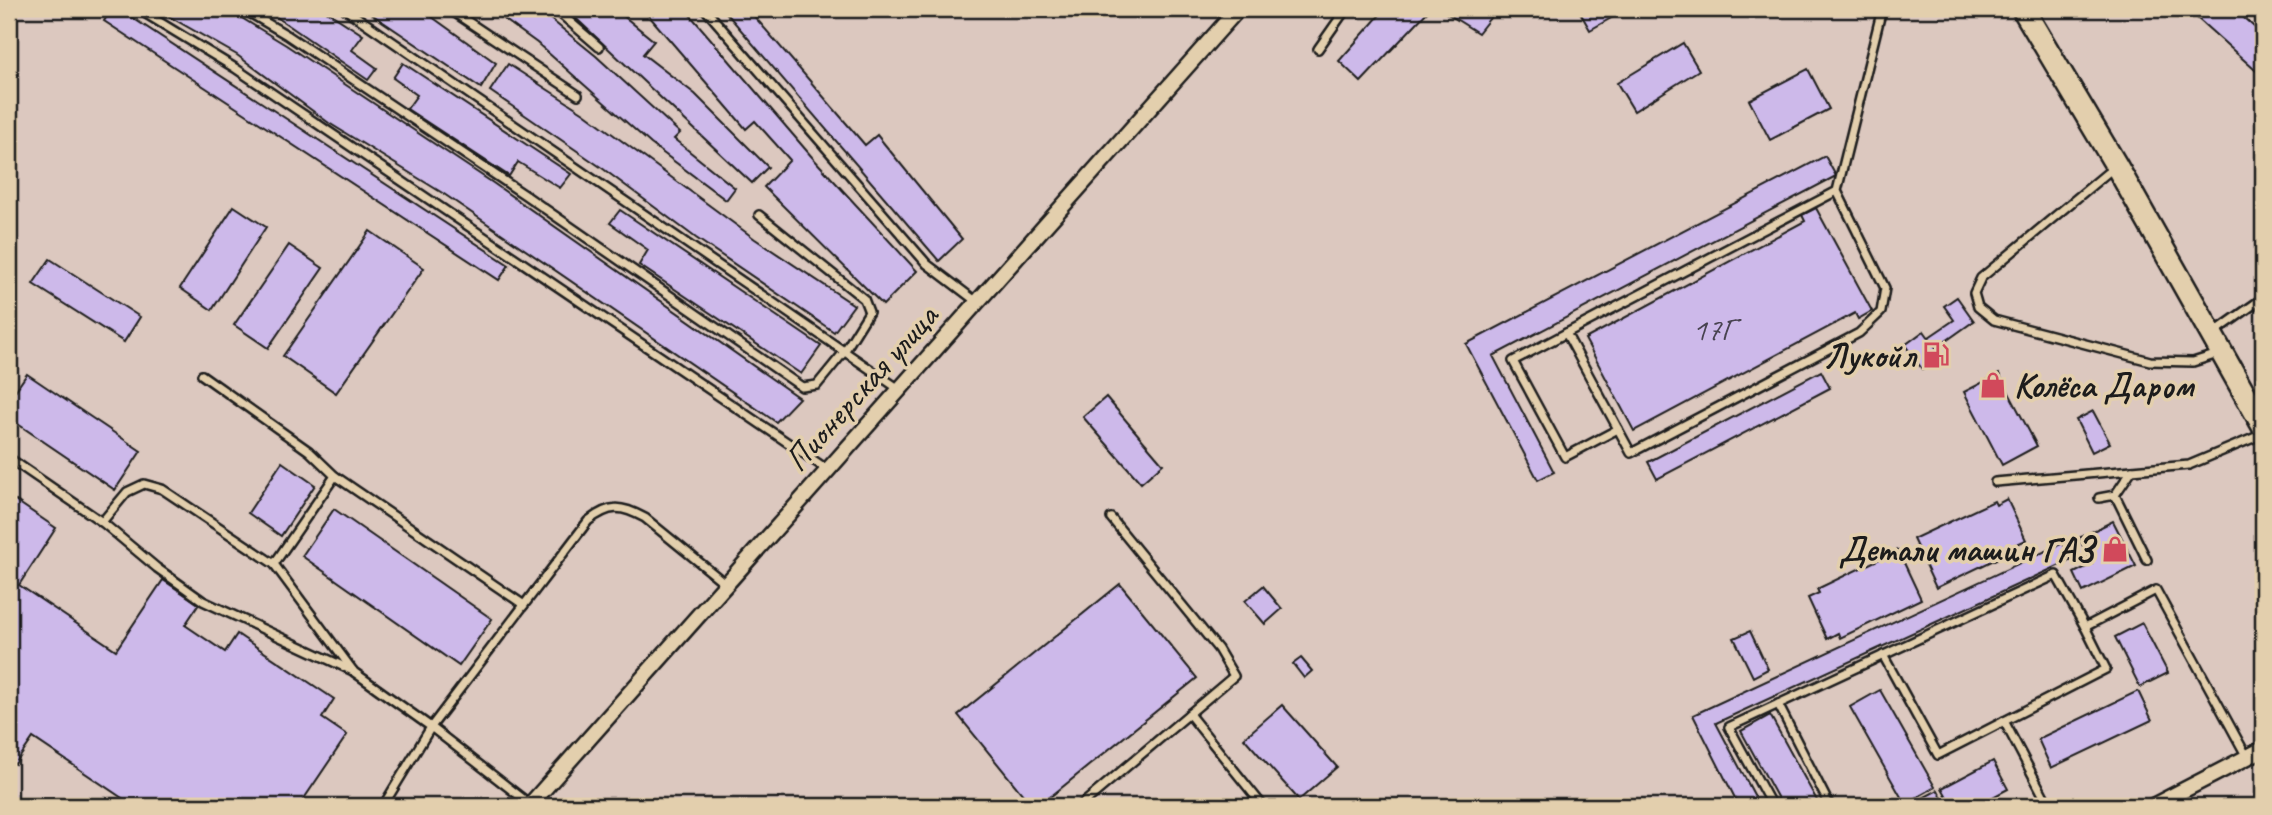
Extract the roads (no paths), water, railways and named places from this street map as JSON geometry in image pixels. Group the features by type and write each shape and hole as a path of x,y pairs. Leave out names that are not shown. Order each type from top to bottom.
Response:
{"main road":[{"path":"2023,9 2116,165 2263,426"}],"street":[{"name":"Пионерская улица","path":"530,805 1238,9"},
{"path":"2152,806 2263,749"}],"lane":[{"path":"138,9 235,68 828,470"},
{"path":"243,9 287,35 525,195 802,387 817,385 844,352 869,312 864,299 759,215"},
{"path":"345,9 900,389"},
{"path":"449,9 578,95"},
{"path":"555,9 599,47"},
{"path":"705,9 927,264 977,302"},
{"path":"1318,49 1346,9"},
{"path":"1566,333 1631,453 1859,333 1881,312 1885,288 1837,191 1882,9"},
{"path":"2116,165 1981,278 1974,293 1978,307 1994,320 2150,362 2193,362 2216,344 2263,298"},
{"path":"1618,429 1565,457 1513,361 1837,191"},
{"path":"202,375 309,451 335,476 524,605"},
{"path":"1995,482 2189,465 2263,434"},
{"path":"9,458 102,522 157,568 203,600 354,672 431,727 530,805"},
{"path":"2099,498 2115,495 2132,470"},
{"path":"274,564 335,476"},
{"path":"102,522 127,492 144,484 162,489 274,564 354,672"},
{"path":"2115,495 2147,560"},
{"path":"383,806 431,727 588,521 602,510 617,507 645,517 726,585"},
{"path":"1080,806 1234,676 1217,649 1111,519"},
{"path":"1772,806 1729,727 1883,655 2056,575 2106,669 1938,755 1883,655"},
{"path":"2085,627 2156,590 2247,757"},
{"path":"1778,704 1830,806"},
{"path":"1189,714 1263,806"},
{"path":"2004,721 2049,806"}],"place":[{"name":"Лукойл","path":"1936,355"},
{"name":"Колёса Даром","path":"1993,385"},
{"name":"Детали машин ГАЗ","path":"2115,549"}]}
